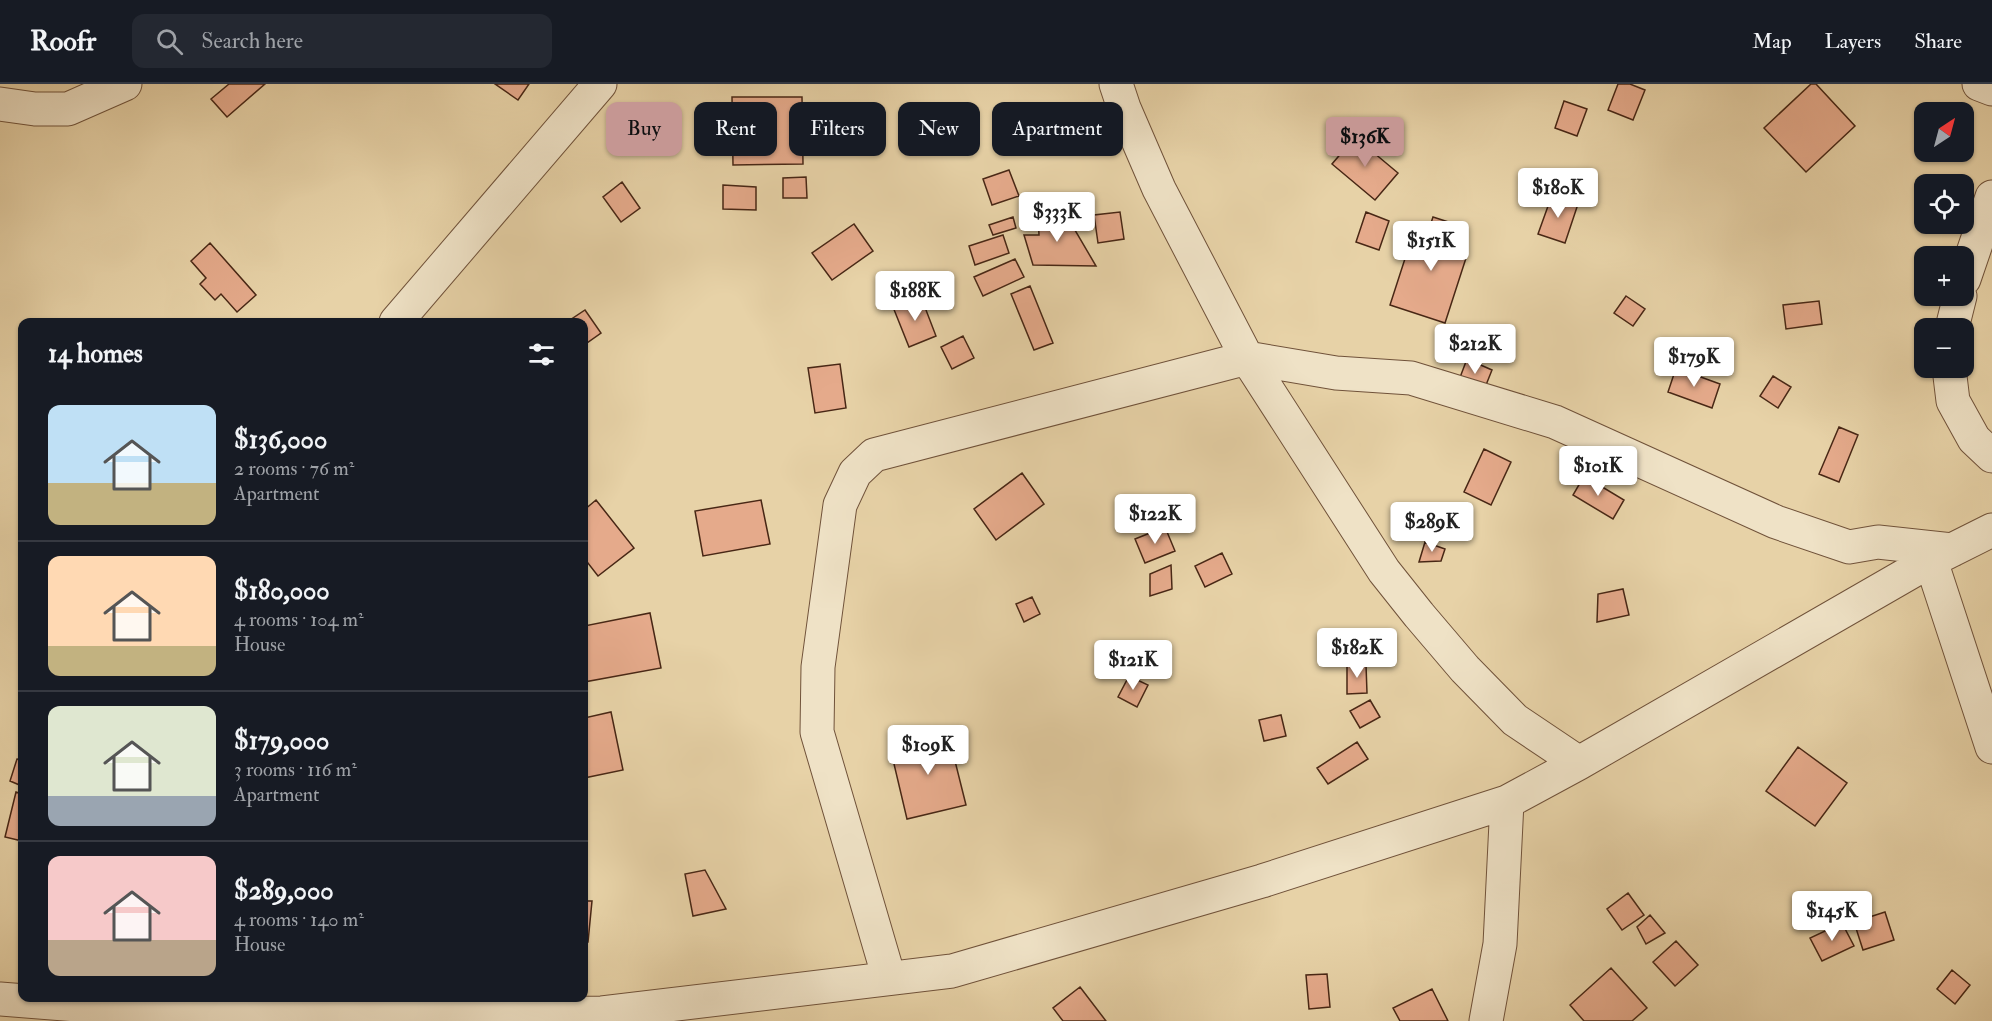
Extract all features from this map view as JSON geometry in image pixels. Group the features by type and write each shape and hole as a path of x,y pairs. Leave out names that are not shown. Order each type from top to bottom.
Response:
{"street":[{"path":"0,104 35,109 68,109 125,84"},
{"path":"399,318 600,84"},
{"path":"1116,84 1159,189 1247,358 1384,571 1465,669 1515,720 1580,763"},
{"path":"1979,84 1992,88"},
{"path":"1974,250 1992,197"},
{"path":"888,978 818,732 818,667 840,505 855,473 873,455 1247,358 1336,374 1411,378 1554,422 1776,522 1849,547 1878,542 1941,556"},
{"path":"1950,378 1953,401 1957,410 1974,439 1992,456"},
{"path":"83,1002 166,1005 205,1015 602,1013 952,970 1262,881 1507,802 1580,763 1941,556 1992,530"},
{"path":"1941,556 1992,747"},
{"path":"1486,1021 1500,944 1507,802"},
{"path":"0,999 18,1000"}],"building":[{"path":"229,84 265,84 227,117 211,99"},
{"path":"495,84 529,84 518,100"},
{"path":"1618,84 1630,84 1645,90 1633,120 1608,110"},
{"path":"1811,84 1816,84 1855,126 1806,172 1764,128"},
{"path":"732,97 802,97 802,102 789,102 789,156 803,156 803,164 733,165 733,156 777,156 777,102 732,102"},
{"path":"1564,101 1587,109 1577,136 1555,128"},
{"path":"1355,137 1398,173 1375,200 1332,164"},
{"path":"1009,170 1019,196 992,205 983,179"},
{"path":"806,177 807,198 783,198 783,178"},
{"path":"622,182 640,208 621,222 603,197"},
{"path":"723,185 756,187 756,210 723,209"},
{"path":"1552,195 1578,204 1565,243 1538,234"},
{"path":"1120,212 1124,239 1098,243 1094,215"},
{"path":"1366,212 1389,221 1379,250 1356,242"},
{"path":"1038,213 1065,213 1096,266 1033,265 1024,235 1039,235"},
{"path":"1013,217 1016,228 993,235 989,225"},
{"path":"1433,217 1464,227 1458,247 1467,255 1445,323 1390,305 1412,237 1425,241"},
{"path":"854,224 873,251 832,280 812,253"},
{"path":"1003,235 1009,253 975,265 969,246"},
{"path":"210,243 256,295 237,312 221,294 215,300 200,284 206,278 191,261"},
{"path":"1015,259 1024,277 983,296 974,277"},
{"path":"1030,286 1053,343 1034,350 1011,294"},
{"path":"1626,296 1645,309 1633,326 1614,313"},
{"path":"921,297 936,336 909,347 893,307"},
{"path":"1819,301 1822,324 1786,329 1783,305"},
{"path":"585,310 601,333 588,342 588,318 573,318"},
{"path":"963,336 974,358 952,369 941,347"},
{"path":"1467,359 1492,370 1484,390 1459,380"},
{"path":"840,364 846,408 815,413 808,368"},
{"path":"1676,368 1720,384 1712,408 1668,392"},
{"path":"1773,376 1791,387 1778,408 1760,396"},
{"path":"1839,427 1858,435 1839,482 1819,474"},
{"path":"1484,449 1511,462 1491,505 1464,492"},
{"path":"1022,473 1044,504 996,540 974,509"},
{"path":"1584,476 1624,500 1613,519 1573,495"},
{"path":"596,500 634,548 598,576 588,563 588,507"},
{"path":"761,500 770,544 703,556 695,511"},
{"path":"1165,527 1175,551 1145,563 1135,539"},
{"path":"1425,542 1445,549 1441,561 1419,562"},
{"path":"1222,553 1232,574 1205,587 1195,566"},
{"path":"1171,565 1172,589 1150,596 1150,574"},
{"path":"1623,589 1629,615 1597,622 1598,594"},
{"path":"1032,597 1040,614 1024,622 1016,604"},
{"path":"650,613 661,668 588,681 588,625"},
{"path":"1347,664 1366,665 1367,693 1347,694"},
{"path":"1129,676 1148,685 1137,707 1118,697"},
{"path":"1370,700 1380,717 1360,728 1350,711"},
{"path":"611,712 623,770 588,777 588,717"},
{"path":"1281,715 1286,736 1264,741 1259,720"},
{"path":"948,733 966,805 907,819 890,747"},
{"path":"1357,742 1368,759 1328,784 1317,768"},
{"path":"1798,747 1847,783 1815,826 1766,791"},
{"path":"17,759 18,759 18,784 10,781"},
{"path":"16,792 18,793 18,840 5,837"},
{"path":"705,870 726,909 693,916 685,874"},
{"path":"1628,893 1644,915 1622,930 1607,909"},
{"path":"588,901 592,901 588,942"},
{"path":"1885,912 1894,940 1863,950 1854,922"},
{"path":"1650,915 1665,933 1646,944 1637,927"},
{"path":"1842,923 1854,946 1822,961 1810,938"},
{"path":"1676,941 1698,965 1675,986 1653,962"},
{"path":"1611,968 1647,1008 1632,1021 1584,1021 1570,1005"},
{"path":"1952,970 1970,985 1955,1004 1937,989"},
{"path":"1327,974 1330,1007 1309,1009 1306,975"},
{"path":"1080,987 1106,1021 1063,1021 1053,1008"},
{"path":"1432,989 1448,1021 1400,1021 1393,1008"}]}
